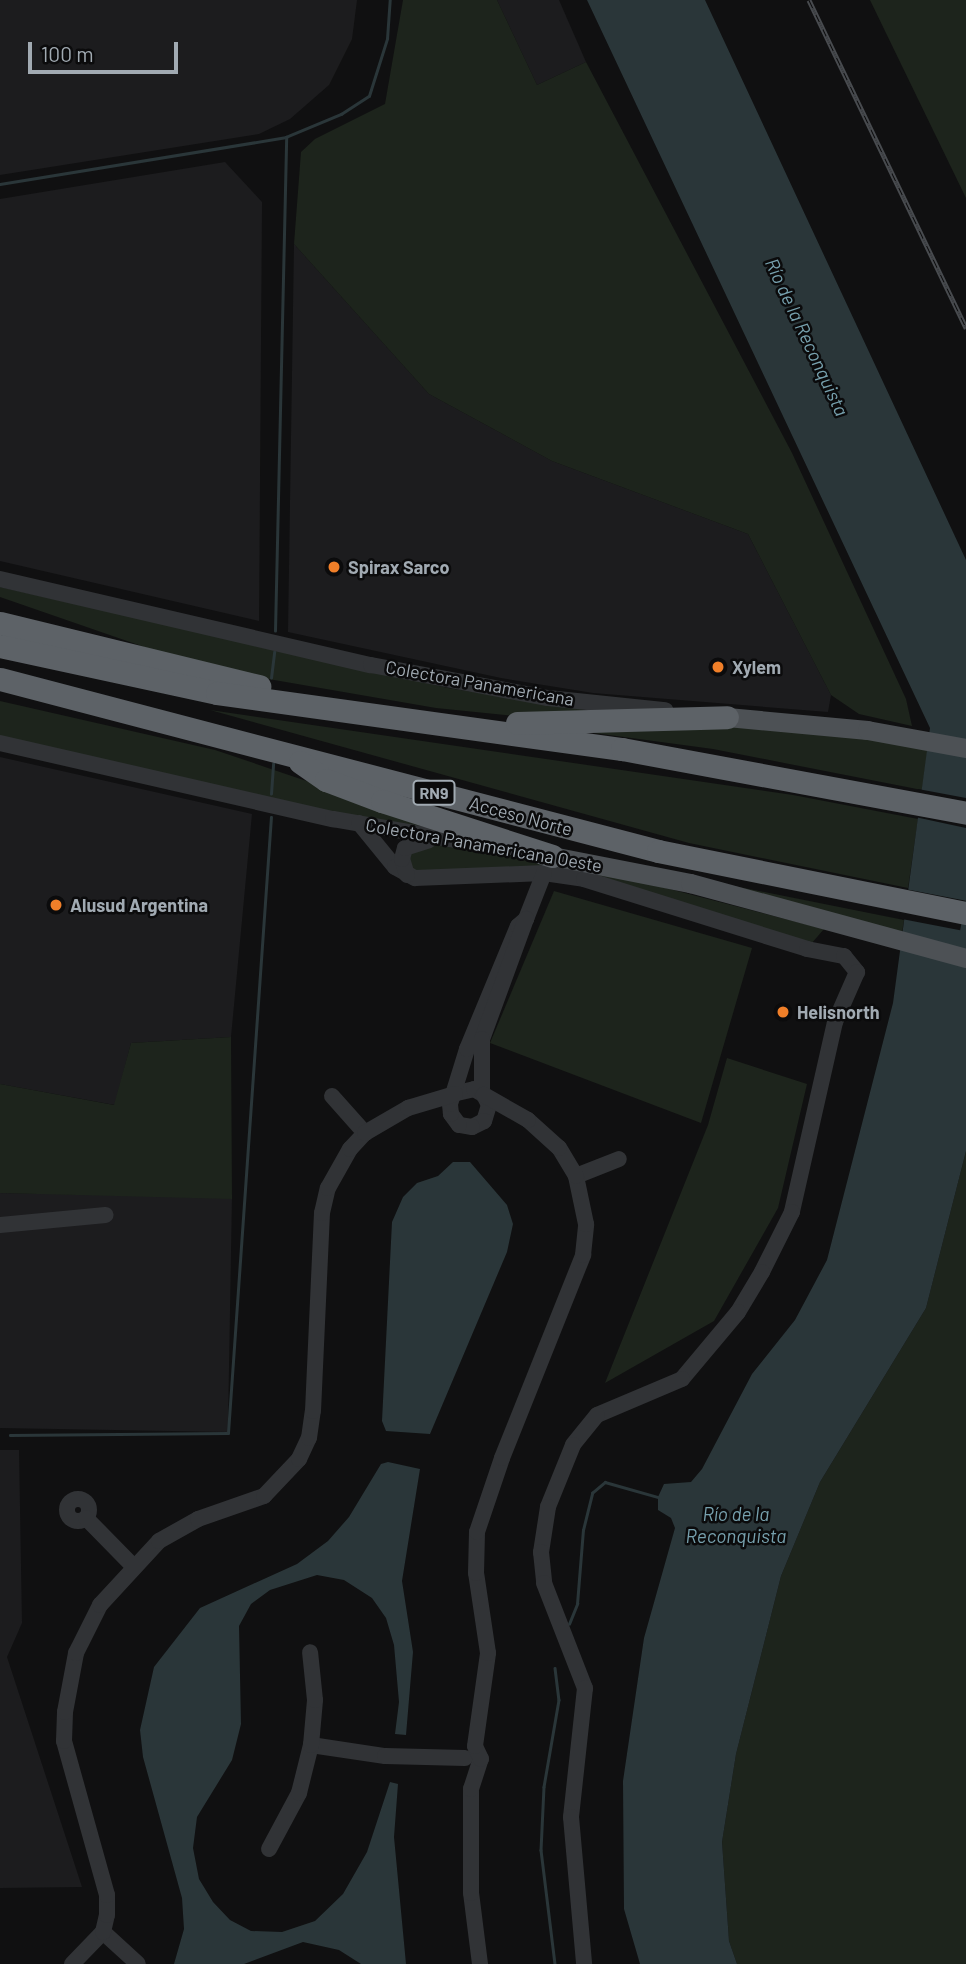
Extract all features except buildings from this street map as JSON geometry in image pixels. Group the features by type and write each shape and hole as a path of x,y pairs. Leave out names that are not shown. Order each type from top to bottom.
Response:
{"highway":[{"path":"0,622 357,711 554,725 727,716"},
{"path":"0,646 217,693 357,711 492,734 622,749 966,813"},
{"name":"Acceso Norte","path":"7,681 658,851 966,913"},
{"path":"288,754 326,780 548,865"}],"main road":[{"name":"Colectora Panamericana","path":"727,716 908,737 966,748"},
{"name":"Colectora Panamericana Oeste","path":"548,865 690,883 966,958"}],"street":[{"name":"Colectora Panamericana","path":"0,579 237,637 488,687 727,716"},
{"name":"Colectora Panamericana Oeste","path":"0,743 359,823 439,838 548,865"},
{"path":"359,823 407,875 434,880 548,865 584,879 807,949 844,956 852,962 858,977 835,1022 792,1212 744,1302 682,1379 597,1415 573,1444 548,1507 541,1552 544,1583 585,1688 571,1817 584,1964"},
{"path":"407,875 402,859 405,848 439,838"},
{"path":"451,1114 456,1094 548,865"},
{"path":"474,1051 486,1074 483,1094 488,1116"},
{"path":"72,1964 103,1932 107,1895 67,1761 65,1712 76,1653 91,1620 132,1565 176,1529 264,1496 299,1459 309,1438 313,1411 322,1213 338,1168 365,1133 408,1108 466,1089 483,1094 545,1132 576,1176 585,1210 583,1255 502,1458 477,1532 476,1573 488,1653 471,1759 470,1859 480,1964"},
{"path":"332,1096 365,1133"},
{"path":"431,1101 451,1114 459,1125 472,1128 488,1116 512,1110"},
{"path":"576,1176 619,1159"},
{"path":"0,1225 106,1215"},
{"path":"86,1518 132,1565"},
{"path":"269,1849 299,1793 312,1745 315,1700 310,1652"},
{"path":"312,1745 385,1756 471,1759"},
{"path":"103,1932 138,1964"}],"shaded area":[{"path":"0,0 357,0 352,39 329,85 290,119 259,134 0,175"},
{"path":"403,0 497,0 537,85 586,62 792,453 906,699 912,726 859,714 831,695 748,534 552,461 429,394 294,244 301,152 315,139 385,104"},
{"path":"497,0 559,0 586,62 537,85"},
{"path":"870,0 966,0 966,198"},
{"path":"225,162 262,202 259,621 0,561 0,199"},
{"path":"294,244 429,394 552,461 748,534 831,695 828,712 593,693 501,678 288,632"},
{"path":"0,587 448,688 586,710 564,721 436,708 205,668 0,597"},
{"path":"0,701 215,750 478,839 294,806 0,737"},
{"path":"210,710 793,795 918,819 908,888 689,843"},
{"path":"735,723 860,734 928,748 922,790 713,749 557,728"},
{"path":"0,757 252,814 231,1037 131,1043 115,1105 0,1084"},
{"path":"434,845 573,864 824,929 811,944 602,880 413,874 408,853"},
{"path":"709,881 904,920 901,939"},
{"path":"554,891 752,948 701,1123 490,1043"},
{"path":"231,1037 232,1199 0,1193 0,1084 114,1105 131,1043"},
{"path":"727,1058 807,1084 778,1208 714,1321 605,1383 708,1125"},
{"path":"966,1151 966,1964 737,1964 729,1941 722,1842 736,1754 781,1576 820,1482 926,1308"},
{"path":"0,1193 232,1197 228,1432 0,1428"},
{"path":"0,1450 19,1450 22,1623 7,1657 82,1887 0,1888"}],"water":[{"name":"Río de la Reconquista","path":"587,0 705,0 966,560 966,1151 926,1308 820,1482 781,1576 736,1754 722,1842 729,1941 737,1964 640,1964 624,1909 623,1781 644,1638 675,1528 671,1518 658,1510 658,1497 664,1484 691,1482 702,1469 752,1374 795,1320 827,1260 893,1003 930,728"},
{"path":"453,1162 470,1162 507,1205 513,1224 507,1252 430,1434 386,1431 382,1421 392,1222 403,1197 417,1183 438,1176"},
{"path":"388,1462 420,1469 402,1581 413,1652 406,1735 395,1734 399,1702 394,1645 386,1618 372,1598 344,1580 317,1575 270,1590 251,1604 239,1626 241,1724 232,1760 197,1817 193,1848 199,1879 213,1902 230,1920 251,1931 282,1932 315,1921 343,1894 367,1852 390,1782 398,1784 394,1837 406,1964 361,1964 339,1950 303,1942 244,1964 174,1964 184,1929 182,1898 143,1757 140,1730 154,1667 200,1608 297,1564 328,1541 349,1517 381,1464"}],"pier":[{"path":"918,789 966,798 966,828 915,817"},
{"path":"905,889 966,901 960,930 899,918"}],"waterway":[{"path":"0,184 286,137 341,114 369,96 387,39 390,0"},
{"path":"275,631 286,137"},
{"path":"271,678 274,652"},
{"path":"271,794 273,764"},
{"path":"10,1435 228,1433 271,817"},
{"path":"569,1624 577,1604 583,1530 592,1493 605,1482 658,1497"},
{"path":"555,1668 559,1700 544,1787 541,1850 555,1964"}],"railway":[{"path":"809,0 966,328"}],"place":[{"name":"Spirax Sarco","path":"334,567"},
{"name":"Xylem","path":"718,667"},
{"name":"Alusud Argentina","path":"56,905"},
{"name":"Helisnorth","path":"783,1012"}]}
